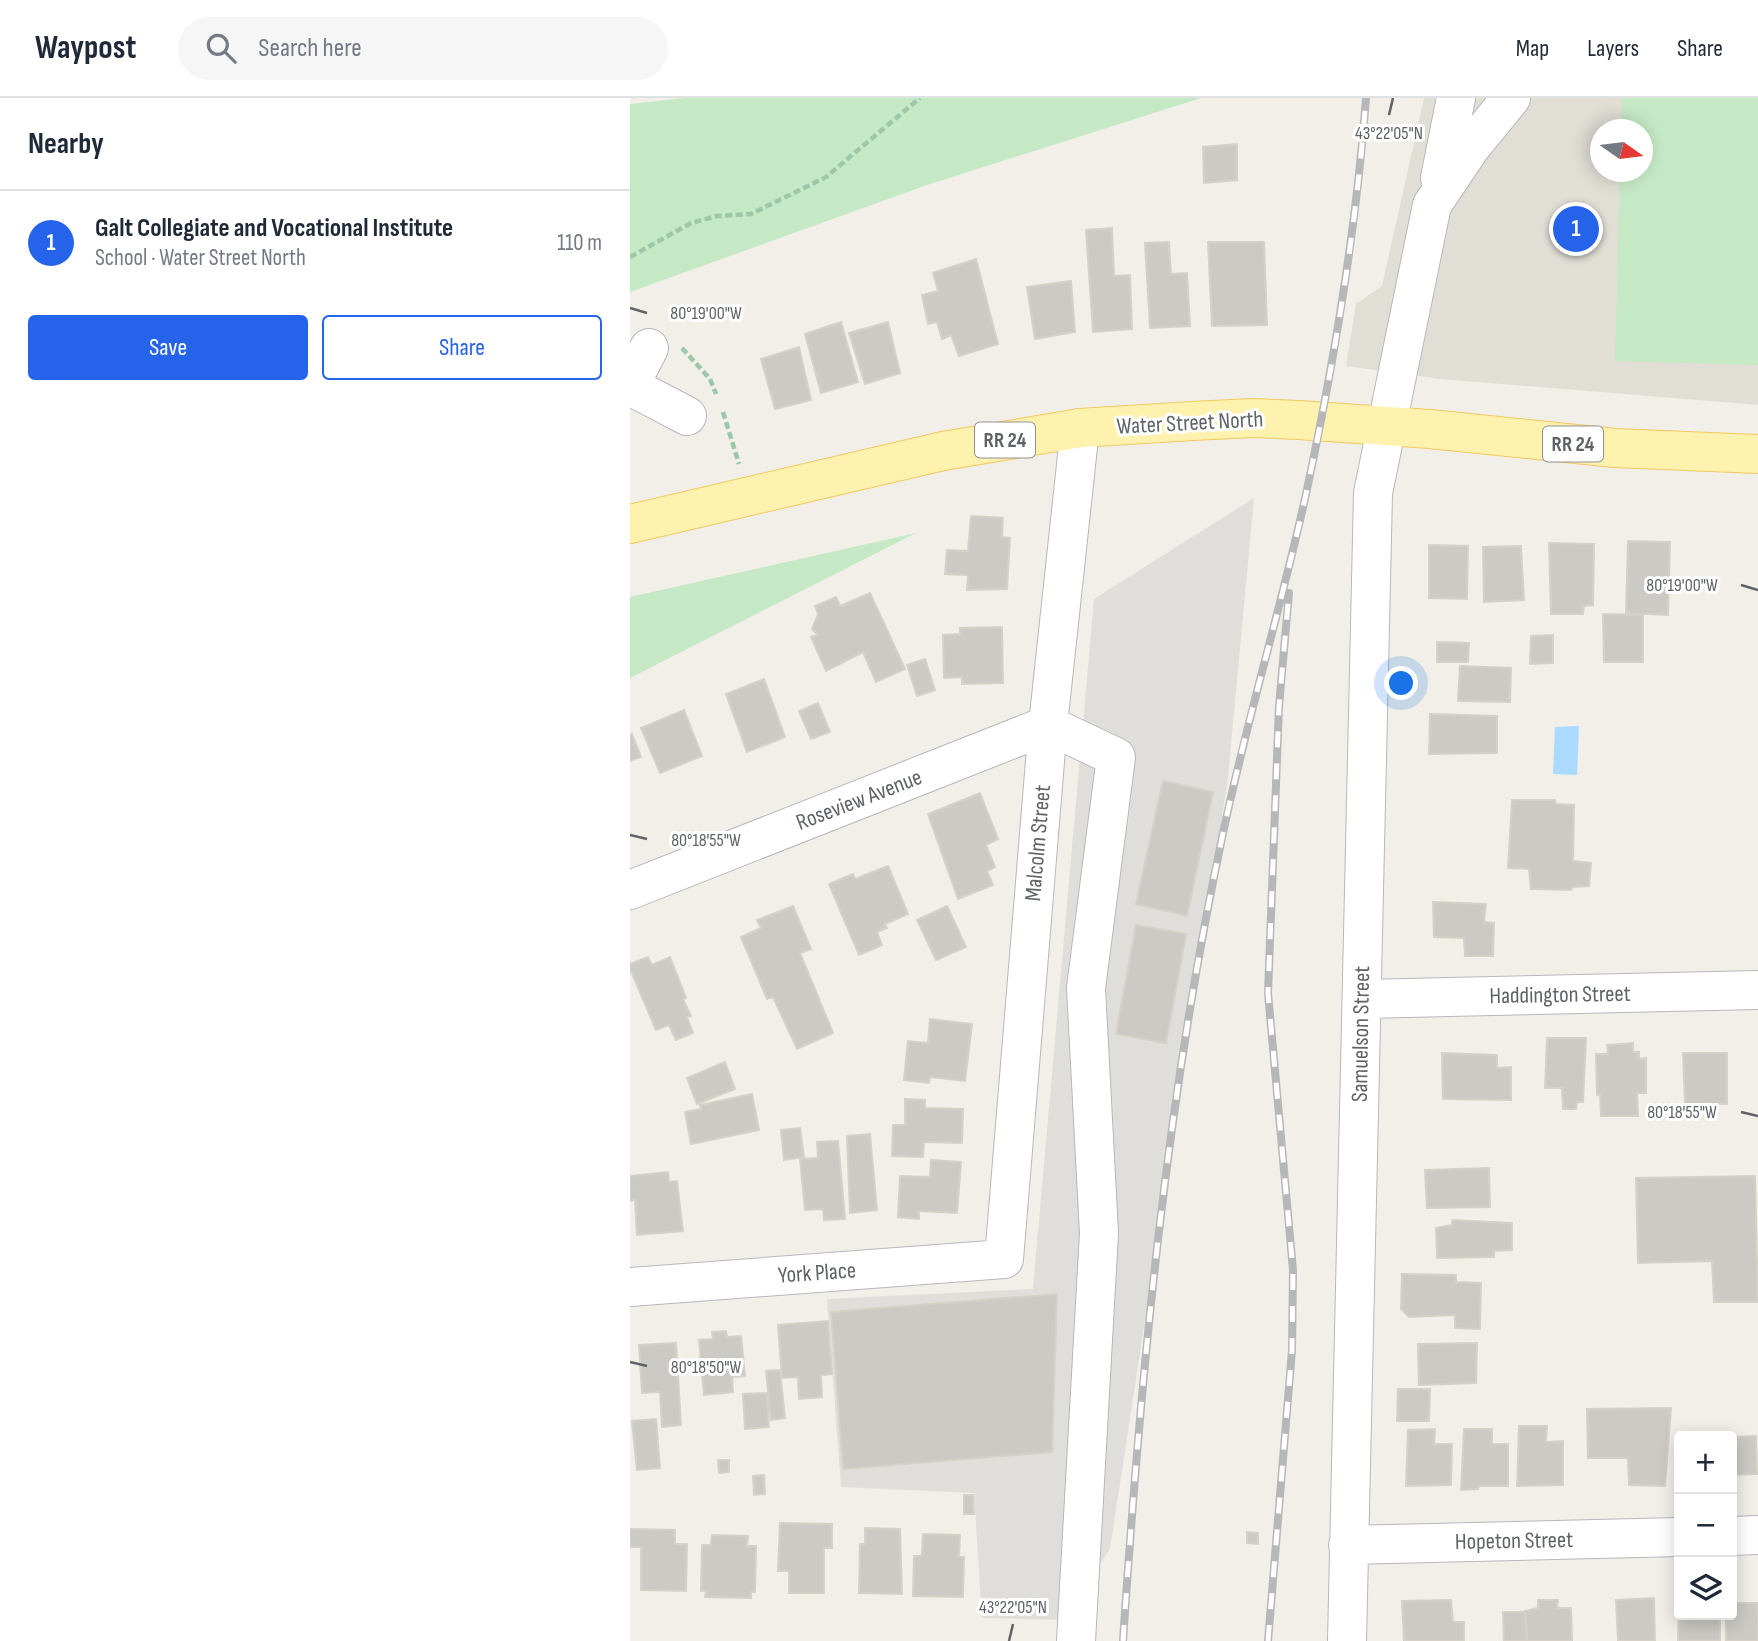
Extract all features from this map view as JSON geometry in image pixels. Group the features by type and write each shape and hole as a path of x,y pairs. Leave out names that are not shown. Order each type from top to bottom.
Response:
{"main road":[{"name":"Water Street North","path":"630,524 943,451 1080,428 1253,418 1430,429 1615,448 1758,454"}],"street":[{"name":"Samuelson Street","path":"1347,1641 1373,493 1432,205 1447,153 1456,98"},
{"path":"1432,205 1471,147 1511,98"},
{"path":"649,348 630,386 687,416"},
{"name":"Malcolm Street","path":"1004,1259 1048,725 1080,428"},
{"path":"1048,725 1116,757 1086,988 1099,1233 1076,1641"},
{"name":"Roseview Avenue","path":"630,890 1048,725"},
{"name":"Haddington Street","path":"1363,999 1758,990"},
{"name":"York Place","path":"630,1287 1004,1259"},
{"path":"1737,1535 1758,1535"},
{"name":"Hopeton Street","path":"1348,1545 1674,1537"}],"path":[{"path":"630,257 691,223 717,216 751,214 826,177 920,98"}],"shaded area":[{"path":"1424,98 1758,98 1758,405 1441,379 1346,366 1356,304 1382,286"},
{"path":"1254,498 1228,777 1110,1549 1062,1620 982,1618 974,1493 841,1487 827,1299 1033,1289 1094,599"}],"green space":[{"path":"685,98 1201,98 927,185 630,292 630,104"},
{"path":"1622,98 1758,98 1758,365 1615,361 1620,182 1653,182 1653,119 1621,119"},
{"path":"916,533 630,678 630,597"}],"water":[{"path":"1579,726 1577,775 1553,774 1555,727"}],"building":[{"path":"1237,144 1237,180 1204,183 1203,147"},
{"path":"1112,228 1114,276 1130,275 1132,329 1093,332 1086,230"},
{"path":"1169,242 1171,274 1187,273 1190,326 1150,328 1145,243"},
{"path":"1208,242 1264,242 1267,325 1212,326"},
{"path":"976,259 998,344 959,356 951,335 942,339 937,322 928,324 922,295 938,291 933,273"},
{"path":"1071,281 1075,332 1035,339 1027,287"},
{"path":"841,322 858,382 821,393 805,334"},
{"path":"888,322 900,373 865,384 849,333"},
{"path":"799,347 811,400 775,409 761,359"},
{"path":"971,516 1003,518 1002,537 1010,538 1007,589 967,590 968,575 945,574 947,550 968,551"},
{"path":"1628,541 1670,542 1668,615 1626,613"},
{"path":"1549,543 1594,544 1593,605 1584,606 1583,614 1551,614"},
{"path":"1429,545 1468,546 1467,599 1429,598"},
{"path":"1521,546 1524,600 1484,602 1483,547"},
{"path":"870,593 905,669 876,682 863,652 826,671 811,637 818,635 812,629 818,614 815,606 836,597 840,606"},
{"path":"1603,614 1643,615 1643,662 1604,662"},
{"path":"1002,627 1003,683 962,684 962,677 944,678 943,635 960,634 960,628"},
{"path":"1553,635 1553,663 1530,664 1531,636"},
{"path":"1437,642 1469,643 1468,662 1437,662"},
{"path":"925,659 935,690 917,696 907,665"},
{"path":"1460,666 1511,668 1510,702 1458,701"},
{"path":"764,679 785,737 747,752 726,694"},
{"path":"818,703 830,732 811,739 799,711"},
{"path":"684,710 702,756 660,773 641,728"},
{"path":"1430,714 1497,716 1497,753 1429,754"},
{"path":"632,734 641,757 630,761 630,735"},
{"path":"1163,781 1213,792 1187,916 1136,904"},
{"path":"980,793 998,839 986,845 995,867 987,871 993,885 958,899 928,814"},
{"path":"1512,800 1555,800 1556,804 1574,805 1573,861 1591,863 1589,886 1573,887 1571,890 1531,889 1529,869 1508,868"},
{"path":"888,866 908,914 885,924 887,928 877,932 882,945 859,955 829,884 853,874 855,879"},
{"path":"1433,902 1486,904 1484,922 1494,923 1493,956 1465,956 1464,938 1434,937"},
{"path":"793,906 811,949 800,953 833,1033 797,1049 773,997 767,999 741,937 761,928 757,920"},
{"path":"947,906 966,947 936,960 917,920"},
{"path":"1136,925 1186,934 1166,1043 1116,1034"},
{"path":"648,957 652,965 670,957 686,998 683,999 691,1016 687,1017 693,1033 676,1040 669,1025 656,1030 630,969 630,964"},
{"path":"930,1019 972,1024 965,1081 930,1077 929,1083 904,1080 908,1041 928,1043"},
{"path":"1547,1038 1586,1038 1583,1102 1577,1102 1576,1109 1563,1109 1562,1088 1545,1088"},
{"path":"1633,1043 1633,1052 1639,1052 1639,1059 1646,1058 1646,1093 1637,1093 1638,1116 1601,1116 1600,1094 1597,1095 1596,1054 1608,1054 1607,1045"},
{"path":"1442,1053 1497,1055 1497,1068 1511,1067 1511,1100 1443,1099"},
{"path":"1683,1053 1727,1053 1727,1104 1685,1104"},
{"path":"725,1062 735,1089 697,1104 687,1078"},
{"path":"752,1094 759,1130 691,1144 685,1112 701,1109 700,1105"},
{"path":"905,1099 925,1100 925,1108 963,1109 962,1143 924,1142 923,1157 892,1156 893,1125 905,1125"},
{"path":"800,1128 804,1157 784,1160 781,1130"},
{"path":"870,1134 877,1210 850,1213 847,1136"},
{"path":"838,1141 845,1219 824,1220 823,1209 805,1210 800,1159 818,1158 817,1142"},
{"path":"931,1160 961,1162 957,1213 919,1211 919,1219 898,1217 900,1176 930,1177"},
{"path":"1489,1168 1490,1207 1427,1208 1425,1170"},
{"path":"668,1172 669,1182 677,1181 683,1231 637,1235 635,1200 630,1201 630,1176"},
{"path":"1755,1176 1758,1302 1714,1302 1712,1261 1638,1263 1636,1178"},
{"path":"1452,1220 1512,1223 1512,1250 1494,1251 1494,1257 1437,1258 1436,1228 1452,1225"},
{"path":"1402,1274 1456,1275 1456,1282 1481,1283 1480,1329 1455,1328 1455,1315 1409,1317 1401,1309"},
{"path":"1057,1294 1052,1452 843,1469 831,1312"},
{"path":"828,1321 832,1374 821,1375 822,1397 799,1399 798,1377 782,1378 778,1325"},
{"path":"726,1331 727,1337 741,1336 745,1376 732,1377 733,1392 704,1395 699,1340 713,1339 712,1332"},
{"path":"676,1343 681,1425 662,1427 660,1392 642,1393 639,1345"},
{"path":"1477,1343 1476,1383 1419,1385 1418,1344"},
{"path":"780,1370 785,1418 771,1420 766,1371"},
{"path":"1398,1389 1430,1389 1429,1421 1397,1421"},
{"path":"767,1393 769,1427 745,1429 743,1394"},
{"path":"1671,1408 1665,1486 1629,1485 1628,1458 1588,1458 1587,1409"},
{"path":"656,1419 660,1468 637,1470 632,1421"},
{"path":"1519,1426 1547,1426 1546,1442 1563,1441 1563,1485 1517,1486"},
{"path":"1435,1429 1434,1444 1452,1444 1451,1485 1406,1486 1408,1430"},
{"path":"1464,1429 1492,1429 1492,1444 1508,1444 1508,1486 1479,1486 1478,1489 1461,1490"},
{"path":"1756,1436 1757,1474 1737,1475 1737,1437"},
{"path":"718,1460 729,1460 729,1472 719,1473"},
{"path":"764,1475 765,1494 754,1495 753,1476"},
{"path":"964,1495 973,1495 974,1514 964,1514"},
{"path":"780,1523 832,1524 832,1548 824,1548 824,1593 789,1593 789,1571 778,1571"},
{"path":"865,1528 900,1529 902,1594 859,1593 860,1544 865,1544"},
{"path":"630,1529 675,1530 675,1544 687,1544 686,1591 641,1590 641,1547 630,1547"},
{"path":"1247,1532 1258,1533 1258,1544 1247,1543"},
{"path":"923,1534 960,1535 959,1557 964,1557 963,1597 913,1596 914,1556 922,1556"},
{"path":"712,1535 748,1536 747,1546 756,1546 755,1592 751,1592 751,1598 705,1597 706,1591 701,1591 702,1545 711,1545"},
{"path":"1654,1598 1655,1641 1618,1641 1616,1600"},
{"path":"1451,1600 1453,1622 1464,1622 1464,1641 1404,1641 1402,1601"},
{"path":"1538,1600 1558,1600 1557,1608 1571,1608 1572,1641 1527,1641 1525,1611 1538,1608"},
{"path":"1737,1603 1758,1603 1758,1641 1726,1641 1726,1620 1737,1620"},
{"path":"1503,1612 1525,1612 1527,1641 1504,1641"},
{"path":"1679,1620 1720,1620 1720,1641 1678,1641"}],"railway":[{"path":"1123,1641 1147,1338 1185,1037 1231,795 1296,537 1326,396 1350,248 1366,98"},
{"path":"1268,1641 1292,1350 1293,1270 1268,993 1279,706 1289,593"}],"place":[{"name":"Galt Collegiate and Vocational Institute","path":"1576,229"}]}
